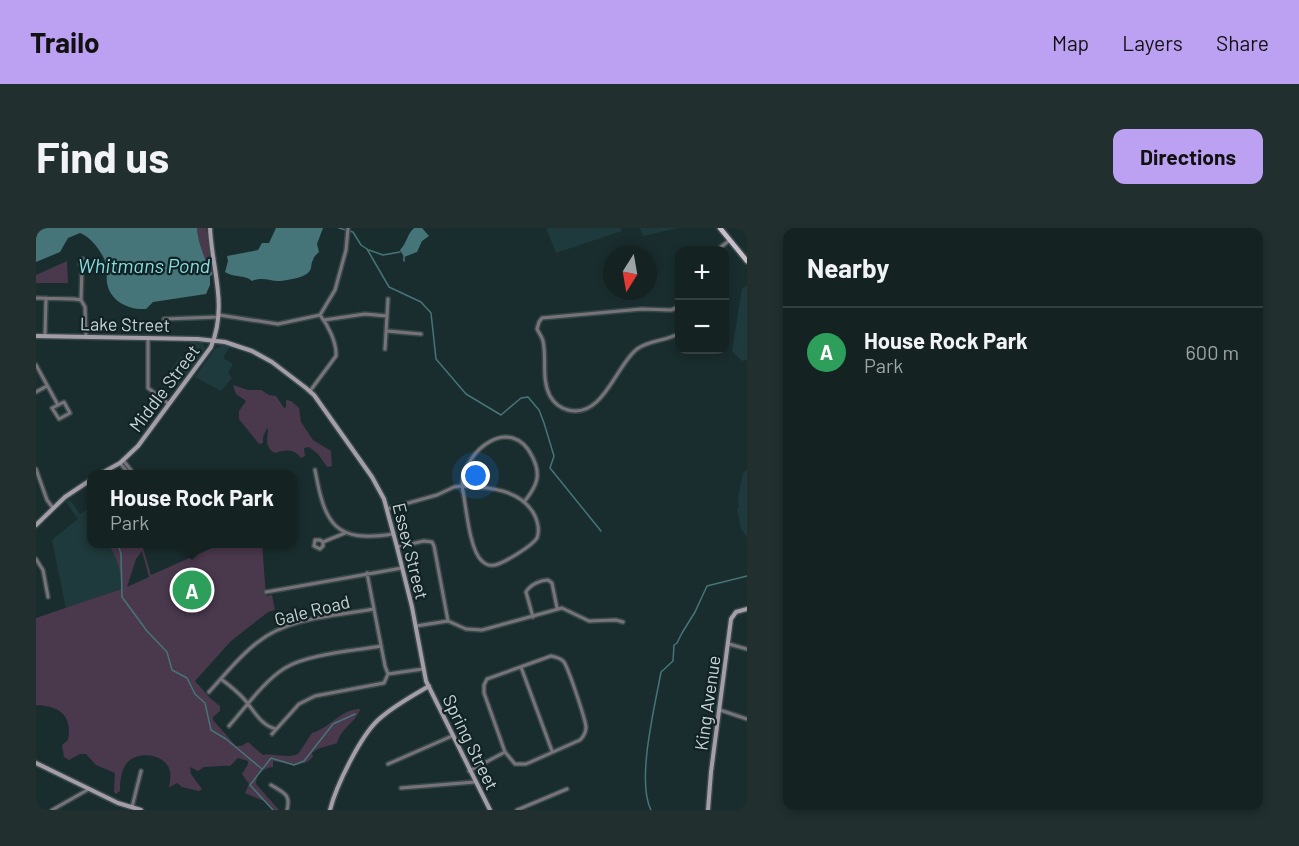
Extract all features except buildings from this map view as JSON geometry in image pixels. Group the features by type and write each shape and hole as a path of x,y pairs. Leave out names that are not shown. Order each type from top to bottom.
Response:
{"main road":[{"path":"720,228 747,261"}],"street":[{"name":"Middle Street","path":"107,470 122,461 138,446 205,357 214,340 218,316 219,285 210,228"},
{"path":"164,319 218,316 276,324 320,315 335,290 348,229"},
{"path":"722,246 730,240"},
{"path":"82,267 81,300 85,307 86,337"},
{"path":"36,298 81,300"},
{"path":"45,336 46,298"},
{"path":"385,349 388,299"},
{"path":"675,306 671,310 642,309 542,318 537,329 543,339 546,380 550,396 555,403 564,408 574,411 582,410 602,396 635,351 675,335"},
{"path":"324,320 365,314 387,316"},
{"path":"310,391 337,353 320,315"},
{"path":"386,331 421,334"},
{"name":"Lake Street","path":"36,336 214,340"},
{"path":"148,338 148,385 151,392 169,405"},
{"name":"Essex Street","path":"214,340 232,344 261,356 310,391 367,469 382,494 387,509 416,626 423,669 429,686"},
{"path":"36,365 58,405"},
{"path":"36,392 47,386"},
{"path":"64,402 70,413 59,419 52,408 58,405 64,402"},
{"path":"387,509 437,495 454,487 462,486 499,490 530,507 539,527 536,540 512,556 491,566 481,561 474,546 462,486 466,465 476,451 493,440 514,439 525,444 529,449 538,472 537,483 524,502"},
{"path":"122,461 127,470"},
{"path":"122,461 130,470"},
{"path":"36,469 47,500 53,508"},
{"path":"315,470 326,512 345,533 364,537 393,534"},
{"path":"36,525 53,508 87,482"},
{"path":"323,542 345,533"},
{"path":"397,547 424,541 432,542 448,621"},
{"path":"36,559 43,570 48,597"},
{"path":"266,592 402,568"},
{"path":"272,734 305,700 315,696 384,683 388,674 367,573"},
{"path":"533,617 526,592 528,588 542,580 548,580 554,585 557,608"},
{"path":"416,626 448,621 466,629 482,630 533,617 557,608 568,610 589,621 624,622"},
{"name":"Gale Road","path":"209,692 251,647 280,629 374,609"},
{"name":"King Avenue","path":"708,810 733,615 747,609"},
{"path":"729,644 747,649"},
{"path":"229,726 277,674 294,663 381,646"},
{"path":"551,656 559,658 564,663 586,732 580,740 552,751 522,765 515,764 505,753 484,693 484,685 491,676 551,656"},
{"path":"521,667 552,751"},
{"path":"388,674 423,669"},
{"path":"221,679 271,728 276,729"},
{"path":"330,810 338,788 369,730 390,711 429,686"},
{"name":"Spring Street","path":"429,686 490,810"},
{"path":"720,710 747,719"},
{"path":"388,764 452,736"},
{"path":"469,771 505,753"},
{"path":"36,763 132,808 141,810"},
{"path":"132,808 141,771"},
{"path":"401,788 475,782"},
{"path":"272,785 288,797 287,810"},
{"path":"52,810 90,788"},
{"path":"517,810 567,789"}],"shaded area":[{"path":"197,228 206,228 212,272 209,271 200,245"},
{"path":"546,228 620,228 622,231 556,253"},
{"path":"640,228 678,228 643,236"},
{"path":"67,261 68,283 36,283 36,275"},
{"path":"747,285 747,360 742,361 732,351 742,289"},
{"path":"190,342 203,343 205,349 178,387 165,379 180,357 190,357"},
{"path":"224,344 230,346 223,358 233,364 228,373 232,378 221,391 195,377 215,349"},
{"path":"233,385 248,390 261,390 276,396 284,408 286,400 291,401 299,408 301,422 313,440 331,451 332,466 327,467 318,454 309,447 304,448 305,456 301,458 289,451 275,453 268,446 267,428 263,443 259,444 239,419 239,411 246,401 236,394"},
{"path":"747,469 747,537 741,529 737,508 739,507 738,498 743,473"},
{"path":"70,500 80,514 87,510 87,548 115,548 125,587 66,609 52,540 78,519 66,502"},
{"path":"110,548 143,548 151,575 212,548 262,548 266,596 272,595 275,610 268,612 231,641 195,681 220,706 220,711 213,717 213,720 236,746 248,742 263,755 290,756 298,754 312,733 347,712 360,709 337,743 315,751 312,753 313,757 304,763 273,761 273,767 259,774 256,784 279,810 272,810 264,801 245,793 249,784 242,774 248,761 238,758 230,766 204,767 198,771 190,767 191,774 202,789 199,791 182,787 177,783 170,787 170,771 163,761 151,756 138,756 125,766 121,776 120,791 116,794 114,792 115,773 96,765 86,754 80,754 69,760 64,757 62,745 68,740 69,731 66,718 58,710 36,705 36,618 121,589 120,571","holes":["142,551 149,577 127,587 136,559"]}],"water":[{"name":"Whitmans Pond","path":"36,228 197,228 200,245 209,271 212,272 210,285 206,294 153,302 146,309 133,308 121,303 112,295 107,283 107,269 99,250 80,233 68,238 60,252 36,262"},
{"name":"Whitmans Pond","path":"276,228 323,228 317,244 319,252 314,257 308,273 281,281 260,279 252,281 246,277 225,272 227,256 258,250 262,243 269,243"},
{"path":"414,228 422,228 429,236 422,241 417,252 404,257 400,250"}],"waterway":[{"path":"339,228 353,232 361,245 367,249 389,287 421,302 431,313 436,359 466,394 501,415 521,398 528,397 539,410 544,423 554,456 550,468 601,531"},
{"path":"369,250 383,255 400,252"},
{"path":"119,548 122,597 147,631 167,652 172,670 187,678 195,694 205,703 211,730 226,739 262,769"},
{"path":"651,810 645,781 646,763 661,672 673,661 674,645 695,612 707,586 747,576"},
{"path":"273,810 250,785 271,758 294,765 304,761 333,724 355,714"}],"place":[{"name":"House Rock Park","path":"192,590"}]}
